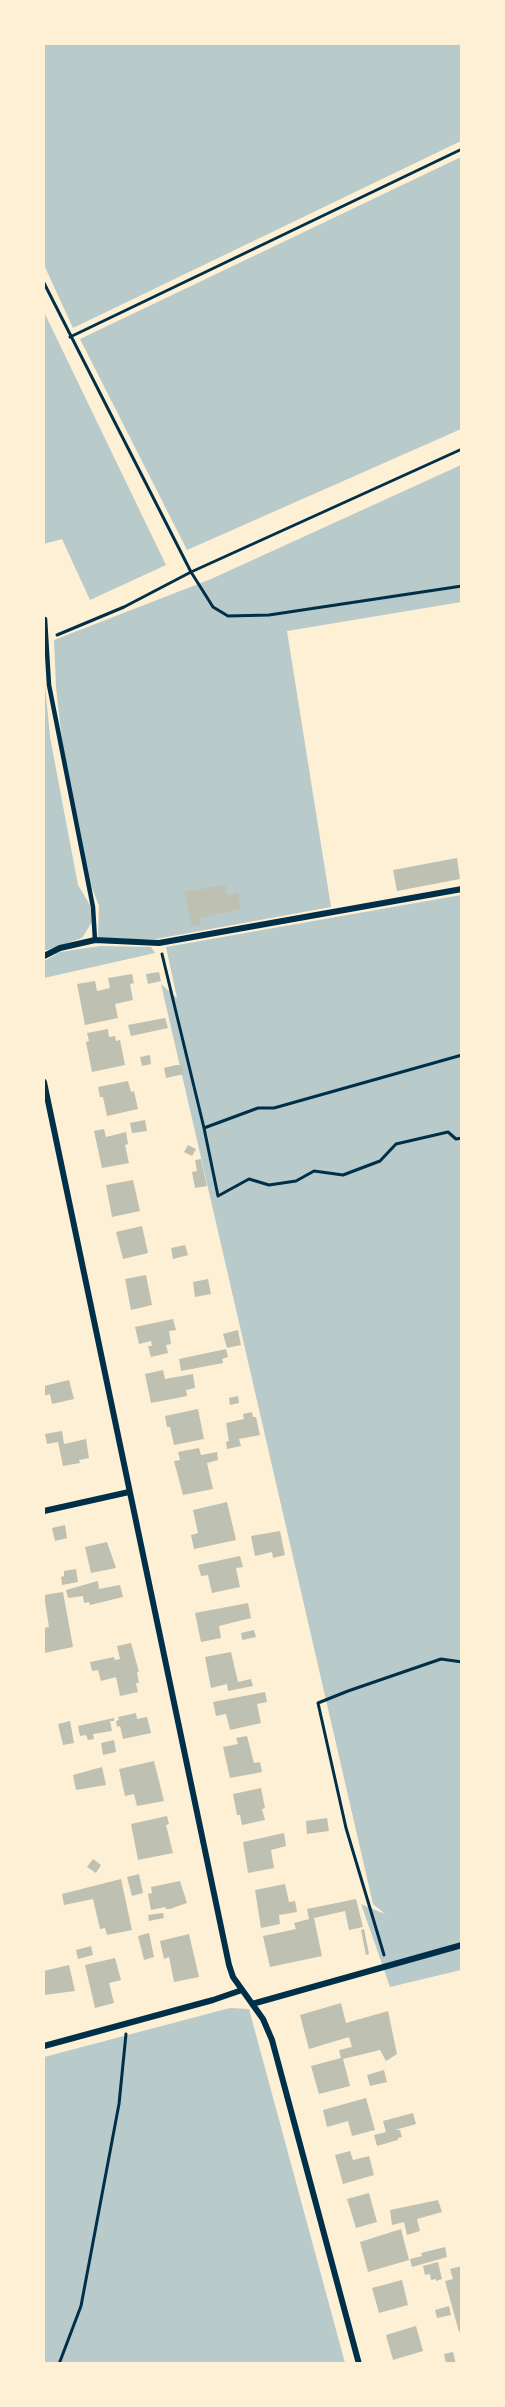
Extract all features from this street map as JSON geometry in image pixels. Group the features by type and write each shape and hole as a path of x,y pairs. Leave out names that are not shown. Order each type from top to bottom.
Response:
{"street":[{"path":"44,956 60,948 95,940 159,943 462,889"},
{"path":"44,1082 229,1965 233,1977 263,2019 272,2040 359,2364"},
{"path":"44,1511 129,1492"},
{"path":"252,2004 462,1945"},
{"path":"44,2046 242,1990"}],"lane":[{"path":"45,619 49,685 93,907 95,940"}],"path":[{"path":"70,337 462,149"},
{"path":"44,283 191,573 213,607 228,616 269,615 462,586"},
{"path":"46,639 124,607 191,573 462,448"},
{"path":"159,943 204,1128 218,1196 249,1179 269,1185 296,1181 314,1171 343,1175 380,1161 396,1144 448,1132 456,1139 462,1138"},
{"path":"204,1128 258,1108 274,1108 462,1055"},
{"path":"387,1966 346,1828 318,1703 348,1690 441,1659 462,1662"},
{"path":"59,2364 81,2306 119,2104 127,2024"}],"shaded area":[{"path":"44,44 461,44 461,141 73,328 44,265"},
{"path":"461,157 461,429 187,550 80,339"},
{"path":"44,312 166,565 90,600 62,539 44,544"},
{"path":"461,465 461,602 287,631 331,907 156,939 98,937 99,906 86,872 66,777 56,687 54,640 211,579"},
{"path":"44,674 50,737 78,885 90,905 92,922 82,938 44,951"},
{"path":"461,895 461,1970 390,1987 361,1904 385,1914 373,1904 161,984 177,998 166,947"},
{"path":"100,946 151,947 155,953 44,978 44,961 60,952"},
{"path":"230,2008 249,2009 345,2363 44,2364 44,2057"}],"building":[{"path":"457,858 460,879 397,891 393,870"},
{"path":"225,885 227,895 238,893 241,909 200,918 200,925 192,926 184,892"},
{"path":"159,972 161,981 148,984 146,974"},
{"path":"132,974 134,983 130,984 133,1000 115,1004 118,1018 85,1025 77,984 95,981 97,991 110,988 108,978"},
{"path":"165,1018 168,1028 131,1036 128,1025"},
{"path":"108,1029 109,1037 115,1036 116,1041 120,1040 125,1065 92,1072 86,1042 89,1041 87,1033"},
{"path":"150,1055 151,1064 142,1066 140,1057"},
{"path":"182,1065 184,1074 166,1078 164,1068"},
{"path":"128,1081 131,1092 134,1091 138,1109 107,1116 103,1097 100,1097 98,1087"},
{"path":"145,1120 147,1131 132,1133 130,1123"},
{"path":"104,1129 106,1137 126,1132 128,1144 125,1145 129,1163 102,1168 94,1131"},
{"path":"188,1145 196,1149 192,1156 184,1152"},
{"path":"201,1159 207,1186 195,1188 192,1172 197,1171 195,1160"},
{"path":"133,1180 140,1211 112,1217 106,1185"},
{"path":"142,1226 148,1253 123,1259 116,1232"},
{"path":"185,1245 188,1255 173,1259 171,1248"},
{"path":"146,1275 152,1305 131,1310 125,1279"},
{"path":"208,1279 211,1294 195,1297 193,1282"},
{"path":"173,1319 176,1330 169,1331 171,1344 166,1345 168,1353 151,1357 148,1346 152,1346 151,1341 139,1344 135,1327"},
{"path":"238,1330 241,1345 227,1348 223,1334"},
{"path":"226,1349 228,1357 222,1359 223,1363 181,1371 179,1359"},
{"path":"163,1370 165,1379 193,1374 195,1388 186,1390 187,1396 151,1403 145,1374"},
{"path":"69,1380 74,1399 52,1404 50,1394 44,1396 44,1386"},
{"path":"238,1396 239,1403 230,1405 229,1398"},
{"path":"198,1409 204,1439 174,1445 165,1416"},
{"path":"252,1412 253,1417 256,1417 260,1435 239,1439 241,1446 227,1449 226,1442 229,1441 226,1423 244,1419 243,1414"},
{"path":"62,1431 64,1444 86,1439 89,1458 79,1460 80,1463 63,1466 58,1442 47,1444 45,1434"},
{"path":"199,1448 201,1455 217,1452 218,1460 207,1463 213,1489 183,1495 174,1461 180,1460 178,1452"},
{"path":"227,1502 236,1540 194,1549 191,1535 198,1533 193,1510"},
{"path":"65,1525 67,1538 55,1541 52,1528"},
{"path":"280,1531 285,1555 273,1558 272,1552 255,1556 251,1536"},
{"path":"107,1542 116,1568 91,1573 85,1547"},
{"path":"240,1556 243,1567 236,1568 240,1587 212,1593 208,1575 201,1576 198,1565"},
{"path":"76,1569 78,1582 62,1585 61,1577 64,1576 64,1571"},
{"path":"98,1581 99,1589 120,1585 123,1597 90,1605 89,1602 84,1603 83,1596 68,1598 66,1590"},
{"path":"63,1592 73,1647 44,1653 44,1628 49,1627 44,1595"},
{"path":"248,1603 251,1618 219,1626 221,1638 201,1642 195,1613"},
{"path":"254,1630 256,1637 242,1640 241,1633"},
{"path":"131,1643 139,1672 137,1672 139,1683 136,1683 138,1692 120,1696 116,1677 101,1681 98,1670 92,1671 90,1662 114,1657 115,1660 120,1659 117,1646"},
{"path":"231,1652 238,1682 251,1679 253,1686 228,1691 227,1684 211,1688 205,1657"},
{"path":"265,1692 267,1702 257,1704 261,1723 230,1730 226,1714 216,1716 213,1702"},
{"path":"136,1713 137,1719 147,1717 151,1733 123,1739 120,1726 117,1727 118,1717"},
{"path":"114,1718 114,1721 110,1721 112,1731 93,1734 94,1739 88,1740 86,1735 80,1736 78,1726"},
{"path":"70,1721 74,1743 63,1745 58,1724"},
{"path":"247,1736 254,1763 260,1762 262,1772 230,1778 223,1747 238,1744 236,1738"},
{"path":"114,1740 116,1752 103,1755 101,1743"},
{"path":"154,1761 164,1801 137,1806 134,1794 125,1796 119,1769"},
{"path":"102,1767 106,1785 76,1790 73,1775"},
{"path":"261,1788 265,1820 242,1825 240,1815 237,1815 233,1794"},
{"path":"167,1816 169,1824 166,1825 173,1853 138,1860 131,1824"},
{"path":"327,1818 329,1831 307,1834 306,1821"},
{"path":"284,1833 286,1846 271,1850 274,1868 248,1873 243,1842"},
{"path":"93,1859 101,1865 96,1873 87,1867"},
{"path":"139,1874 143,1893 132,1896 127,1877"},
{"path":"121,1879 132,1930 107,1935 105,1928 100,1929 93,1899 64,1905 62,1894"},
{"path":"180,1881 187,1903 170,1909 165,1907 151,1910 148,1894 152,1893 151,1887"},
{"path":"285,1884 289,1902 295,1901 297,1912 279,1915 280,1924 261,1928 255,1890"},
{"path":"356,1899 363,1927 349,1930 345,1911 314,1918 322,1956 270,1967 263,1936 296,1929 294,1923 309,1919 307,1909"},
{"path":"163,1913 164,1918 149,1921 148,1915"},
{"path":"364,1929 369,1954 366,1955 361,1930"},
{"path":"149,1933 154,1957 144,1960 138,1936"},
{"path":"189,1934 199,1977 174,1982 169,1957 164,1959 160,1941"},
{"path":"91,1946 93,1955 78,1959 76,1950"},
{"path":"115,1958 121,1980 109,1983 114,2003 95,2008 85,1965"},
{"path":"69,1965 75,1991 44,1995 44,1971"},
{"path":"341,2003 346,2023 388,2011 397,2054 386,2061 380,2050 343,2059 350,2086 319,2094 311,2066 341,2058 339,2050 352,2047 349,2037 309,2049 300,2015"},
{"path":"384,2070 387,2082 370,2086 367,2075"},
{"path":"366,2098 375,2130 352,2136 348,2121 327,2127 323,2110"},
{"path":"413,2113 416,2124 395,2130 400,2130 402,2137 377,2146 374,2135 386,2132 383,2121"},
{"path":"350,2151 353,2160 369,2156 374,2175 343,2184 335,2155"},
{"path":"369,2193 377,2222 356,2228 347,2199"},
{"path":"438,2200 442,2212 417,2219 420,2231 407,2235 404,2222 392,2225 390,2210"},
{"path":"401,2229 409,2260 368,2272 360,2242"},
{"path":"445,2247 447,2257 412,2267 410,2259 422,2256 421,2253"},
{"path":"438,2262 442,2279 431,2280 430,2274 425,2275 423,2266"},
{"path":"462,2266 462,2331 459,2332 445,2281 453,2279 450,2269"},
{"path":"402,2280 408,2305 379,2313 372,2288"},
{"path":"449,2306 451,2315 437,2318 435,2310"},
{"path":"416,2326 423,2351 393,2360 386,2335"},
{"path":"453,2352 456,2364 446,2364 444,2354"}]}
